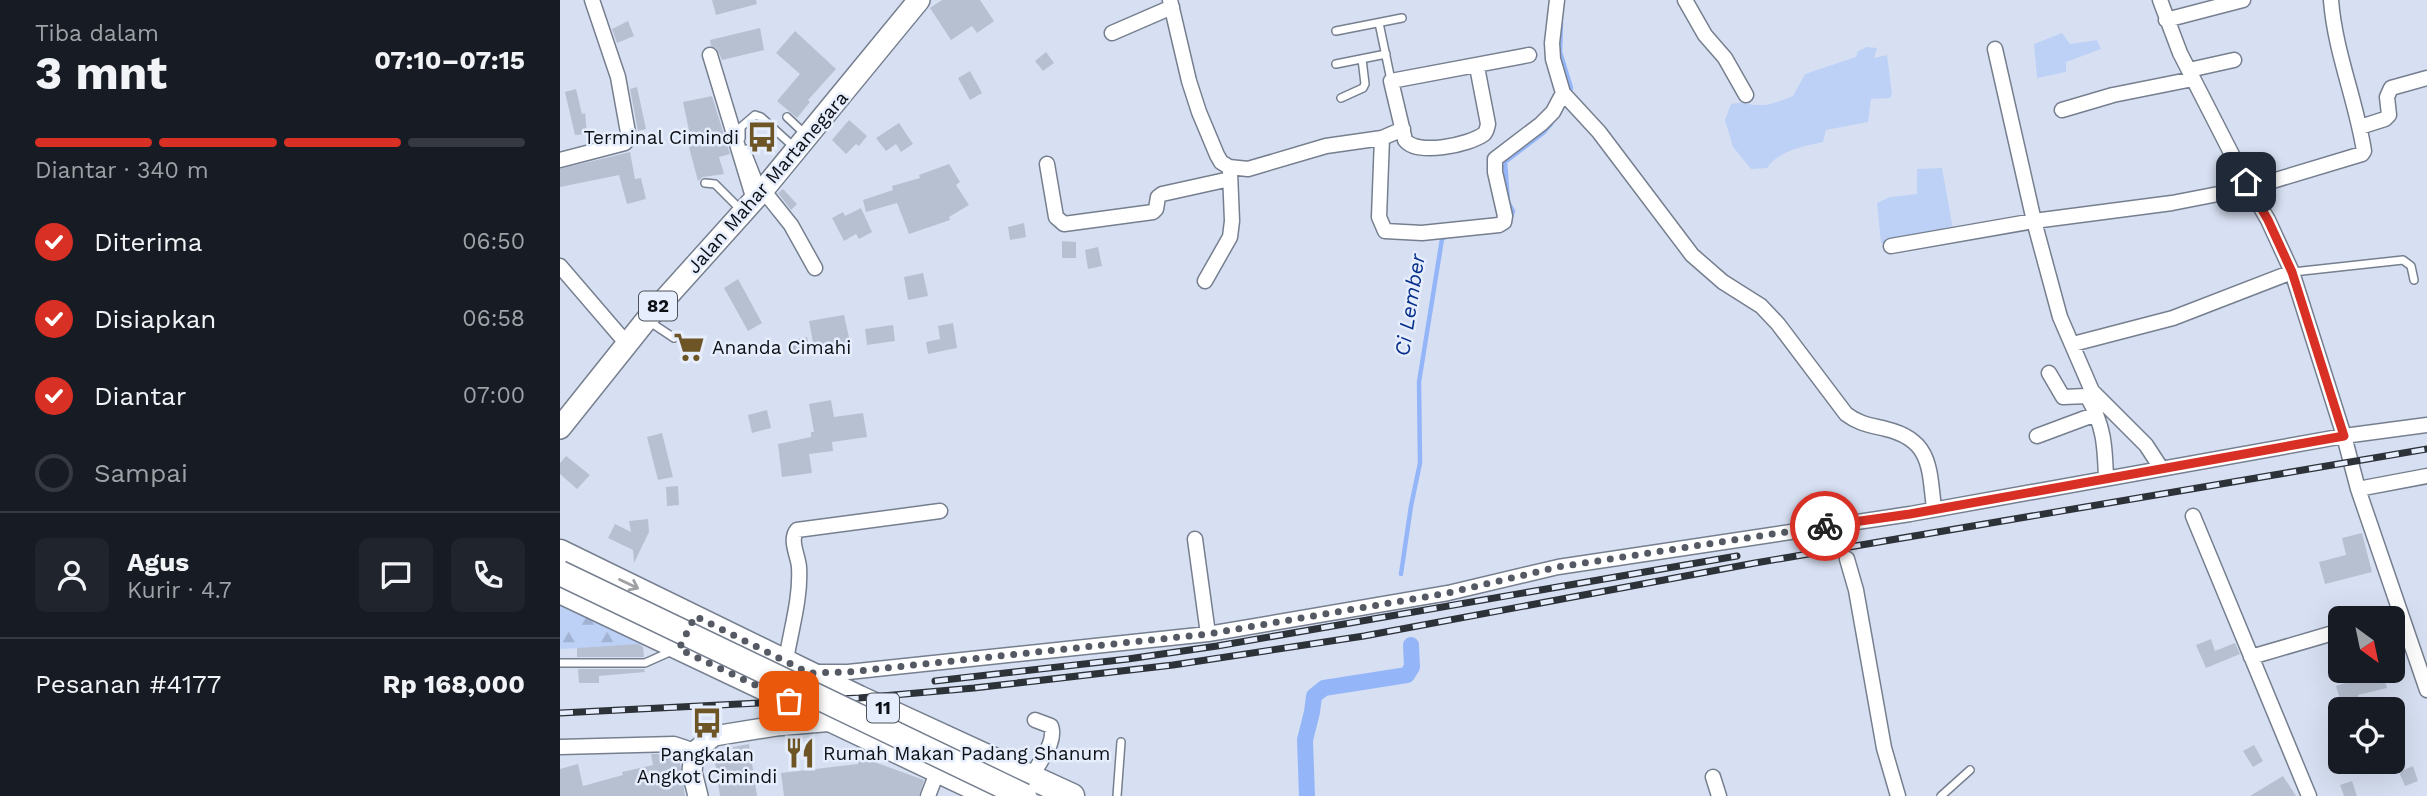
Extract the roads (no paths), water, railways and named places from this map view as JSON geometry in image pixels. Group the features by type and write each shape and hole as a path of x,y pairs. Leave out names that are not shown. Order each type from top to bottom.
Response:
{"highway":[{"name":"11","path":"560,552 951,740 1028,787"},
{"name":"11","path":"560,573 1028,787 1073,796"},
{"name":"11","path":"560,592 992,796"},
{"path":"679,649 695,616"},
{"path":"938,770 951,740"}],"main road":[{"name":"Jalan Mahar Martanegara","path":"560,428 647,319 802,143 919,0"},
{"path":"698,796 692,772 695,751 714,736 830,721 913,722"}],"street":[{"path":"560,160 625,143 629,138 618,77 592,0"},
{"path":"1557,0 1553,59 1568,97 1599,132 1692,255 1723,282 1761,306 1778,324 1846,414 1859,423 1902,433 1915,443 1928,460 1934,509"},
{"path":"1685,0 1705,35 1725,58 1746,95"},
{"path":"2160,0 2191,75 2268,220 2292,272 2344,436 2391,606"},
{"path":"2166,20 2243,0"},
{"path":"1891,246 2035,221 2172,203 2249,188 2362,154 2364,151 2360,127 2333,28 2331,0"},
{"path":"1112,33 1171,3 1188,81 1217,155 1230,173 1230,237 1205,281"},
{"path":"1996,48 2035,221 2060,317 2092,391 2146,445 2161,468"},
{"path":"710,55 753,200 791,225 815,268"},
{"path":"1477,67 1489,124 1483,135 1464,144 1423,149 1409,145 1405,140 1391,81 1477,67 1529,55"},
{"path":"2062,110 2191,75 2234,60"},
{"path":"2360,127 2385,119 2389,115 2386,97 2391,88 2427,78"},
{"path":"1382,138 1379,217 1385,231 1422,233 1499,225 1504,222 1505,216 1495,172 1495,159 1547,118 1568,97"},
{"path":"1047,164 1056,217 1064,224 1153,212 1158,197 1163,194 1325,146 1382,138 1403,129"},
{"path":"560,266 627,344"},
{"path":"2073,344 2173,318 2292,272"},
{"path":"2049,373 2063,397 2087,396 2105,442 2106,478"},
{"path":"2037,436 2096,414"},
{"path":"809,673 848,672 1208,634 1448,593 1558,567 1934,509 2344,436 2427,425"},
{"path":"2358,489 2427,475"},
{"path":"786,660 799,583 799,564 793,537 797,530 940,511"},
{"path":"2193,516 2309,796"},
{"path":"1195,539 1208,634"},
{"path":"1847,559 1856,590 1884,748 1898,796"},
{"path":"2251,657 2328,635"},
{"path":"2405,641 2427,690"},
{"path":"1028,787 1049,746 1053,731 1051,726 1034,720"},
{"path":"560,747 674,744 695,751"},
{"path":"928,796 938,770"},
{"path":"1713,777 1719,796"}],"lane":[{"path":"1336,31 1402,19"},
{"path":"1379,23 1391,81"},
{"path":"1336,64 1386,54"},
{"path":"1341,98 1363,88 1365,83 1362,59"},
{"path":"753,200 740,134 746,121 755,115 761,117 802,143"},
{"path":"787,117 802,143"},
{"path":"705,183 715,184 753,200"},
{"path":"2292,272 2403,260 2411,267 2414,280"},
{"path":"647,319 674,338"},
{"path":"560,663 645,663 679,649"},
{"path":"1117,796 1121,742"},
{"path":"1941,796 1969,770"}],"waterway":[{"name":"Ci Lember","path":"1561,23 1560,52 1571,88 1569,93"},
{"name":"Ci Lember","path":"1511,217 1513,211 1508,202 1505,162 1551,124"},
{"name":"Ci Lember","path":"1401,574 1420,463 1419,382 1442,239 1449,235"},
{"name":"Ci Lember","path":"1307,796 1305,740 1314,696 1324,688 1407,675 1412,667 1411,645"}],"railway":[{"path":"560,713 859,698 1173,665 1364,636 1755,563 2427,449"},
{"path":"935,681 1217,646 1737,556"}],"place":[{"name":"Terminal Cimindi","path":"762,137"},
{"name":"Ananda Cimahi","path":"689,347"},
{"name":"Pangkalan Angkot Cimindi","path":"707,723"},
{"name":"Rumah Makan Padang Shanum","path":"800,753"}]}
